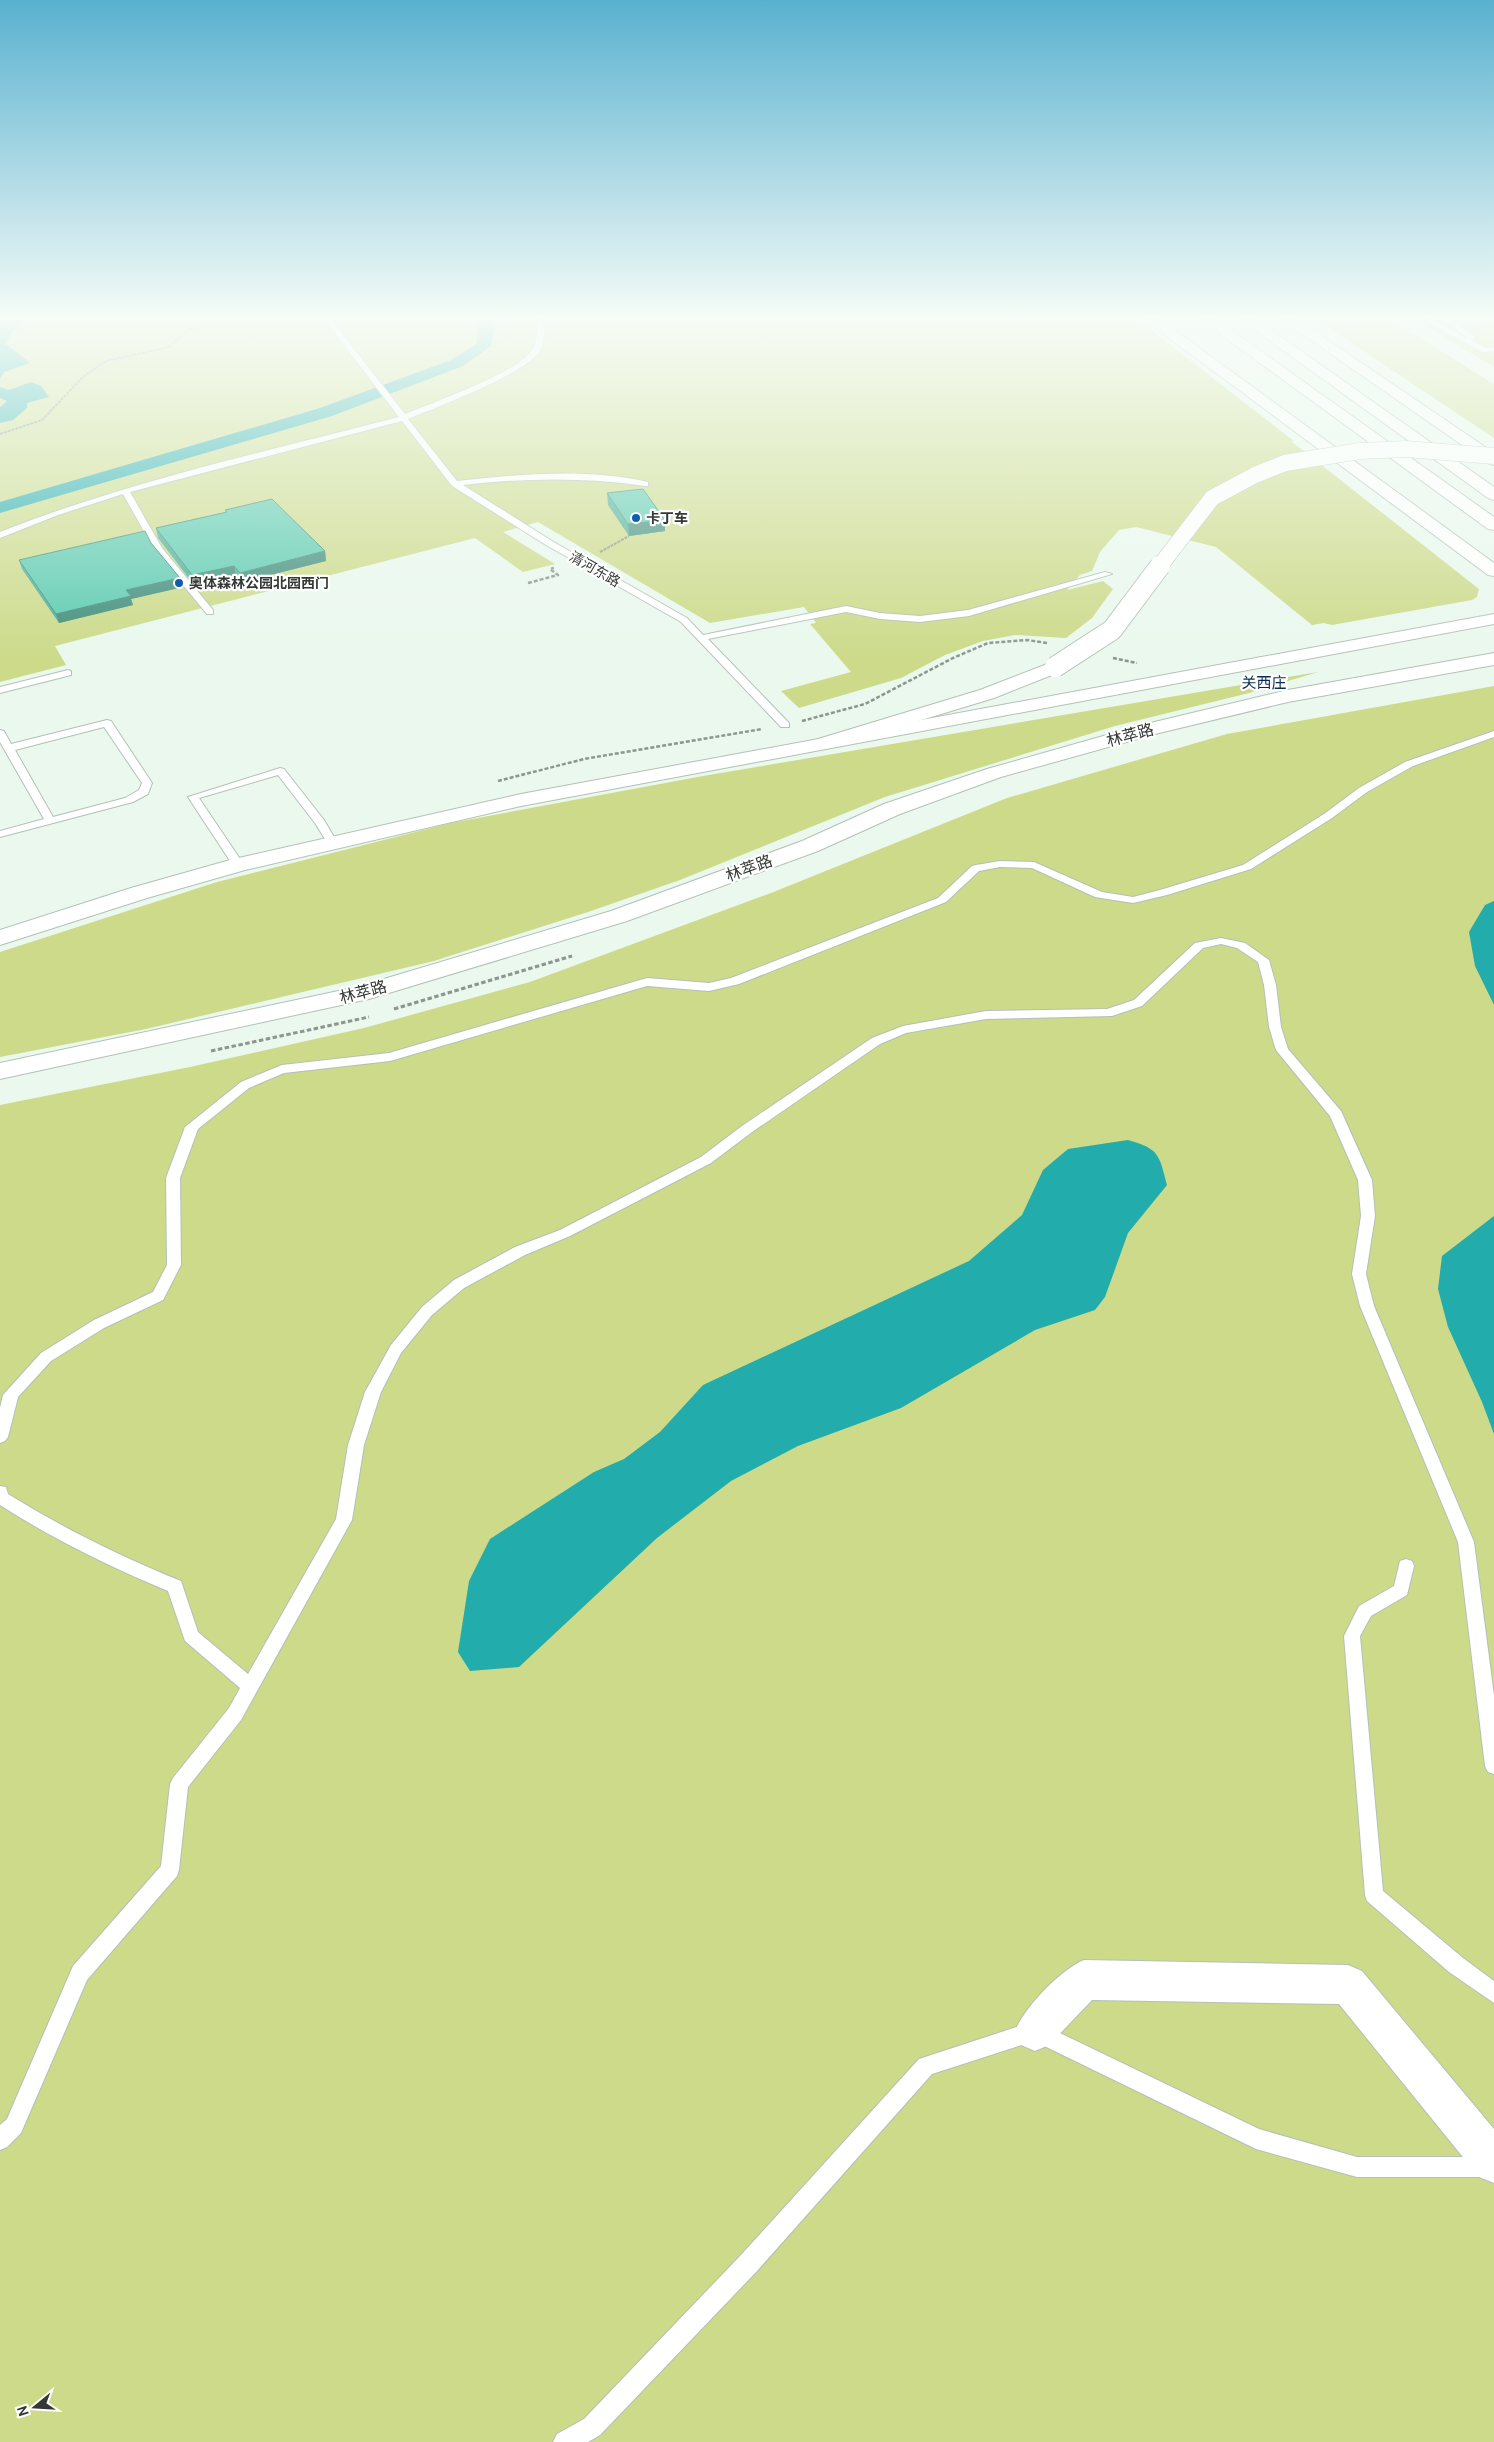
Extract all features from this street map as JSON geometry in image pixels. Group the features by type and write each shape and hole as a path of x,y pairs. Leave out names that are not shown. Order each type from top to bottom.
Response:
{"main road":[{"path":"1307,434 1494,571"},
{"path":"1367,434 1494,525"},
{"path":"1408,434 1494,495"},
{"path":"1456,434 1494,460"},
{"path":"825,743 987,694 1055,667 1112,630 1212,498 1255,474 1285,463 1360,451 1406,449 1494,456"},
{"path":"0,938 139,893 238,865 521,800 1490,620"},
{"name":"林萃路","path":"0,1071 360,994 619,916 810,846 892,809 994,773 1140,731 1288,696 1494,658"},
{"path":"1035,2031 1084,1980 1348,1985 1494,2162"}],"lane":[{"path":"0,535 55,513 125,490 341,434"},
{"name":"清河东路","path":"416,434 455,484 580,560 684,620 785,725"},
{"path":"455,484 506,478 598,477 645,484"},
{"path":"125,490 158,549 210,612"},
{"path":"701,638 846,609 880,616 920,619 969,613 1108,574"},
{"path":"0,690 68,673"},
{"path":"0,834 129,800 144,792 148,783 107,723 9,748"},
{"path":"0,733 50,821"},
{"path":"0,1437 11,1394 46,1356 99,1324 158,1296 174,1265 173,1178 192,1127 245,1084 282,1068 390,1057 647,982 709,987 735,982 942,900 976,868 1000,864 1034,865 1099,895 1133,900 1163,893 1247,867 1328,816 1363,790 1409,764 1494,734"},
{"path":"238,865 194,797 280,771 320,822 332,842"},
{"path":"0,2140 14,2126 80,1973 170,1870 179,1784 235,1714 344,1520 356,1445 373,1392 396,1349 428,1311 459,1284 520,1251 565,1233 706,1160 747,1129 876,1042 903,1030 986,1015 1108,1013 1138,1003 1200,945 1221,941 1241,945 1263,960 1270,985 1275,1027 1282,1050 1336,1114 1365,1180 1368,1216 1358,1274 1367,1306 1466,1542 1494,1766"},
{"path":"0,1492 0,1497 50,1529 133,1569 175,1586 191,1636 251,1687"},
{"path":"1406,1566 1401,1590 1364,1610 1352,1636 1374,1894 1456,1965 1494,1993"},
{"path":"565,2442 592,2427 749,2263 926,2066 1035,2031 1256,2139 1357,2167 1494,2167"}],"path":[{"path":"528,582 558,575 550,569 580,560 629,536"}],"green space":[{"path":"0,434 1285,434 1294,441 1291,441 1479,589 1477,597 1472,600 1332,625 1324,623 1312,625 1216,547 1136,527 1119,530 1100,552 1092,571 1080,575 1067,590 1103,581 1113,589 1092,618 1066,638 1015,635 983,641 945,655 901,678 799,708 781,691 851,672 810,624 816,623 804,607 710,623 538,522 503,532 555,564 523,572 475,538 55,646 66,665 0,682"},
{"path":"1318,672 1249,693 1115,726 885,797 680,880 588,912 434,961 146,1029 0,1057 0,952 217,882 451,823 703,776"},
{"path":"1494,686 1494,2442 0,2442 0,1105 190,1067 364,1028 530,982 771,893 1007,798 1227,734"}],"water":[{"path":"1494,901 1494,1005 1475,966 1469,932 1485,905"},
{"path":"1128,1140 1152,1150 1160,1160 1167,1185 1128,1233 1105,1297 1095,1310 1035,1330 901,1408 798,1446 731,1481 657,1538 519,1667 470,1671 458,1652 469,1581 490,1539 594,1472 624,1459 660,1432 703,1385 969,1261 1022,1215 1043,1170 1068,1149"},
{"path":"1494,1216 1494,1434 1482,1402 1448,1327 1438,1289 1442,1256"}],"building":[{"path":"643,489 665,520 628,524 607,493"},
{"path":"272,499 325,551 240,573 234,566 192,575 156,528 227,512 225,510"},
{"path":"145,531 151,543 180,578 126,590 131,596 56,614 19,560"}],"waterway":[{"path":"0,508 251,434"}],"place":[{"name":"卡丁车","path":"636,518"},
{"name":"奥体森林公园北园西门","path":"179,583"}],"district":[{"name":"关西庄","path":"1264,683"}]}
